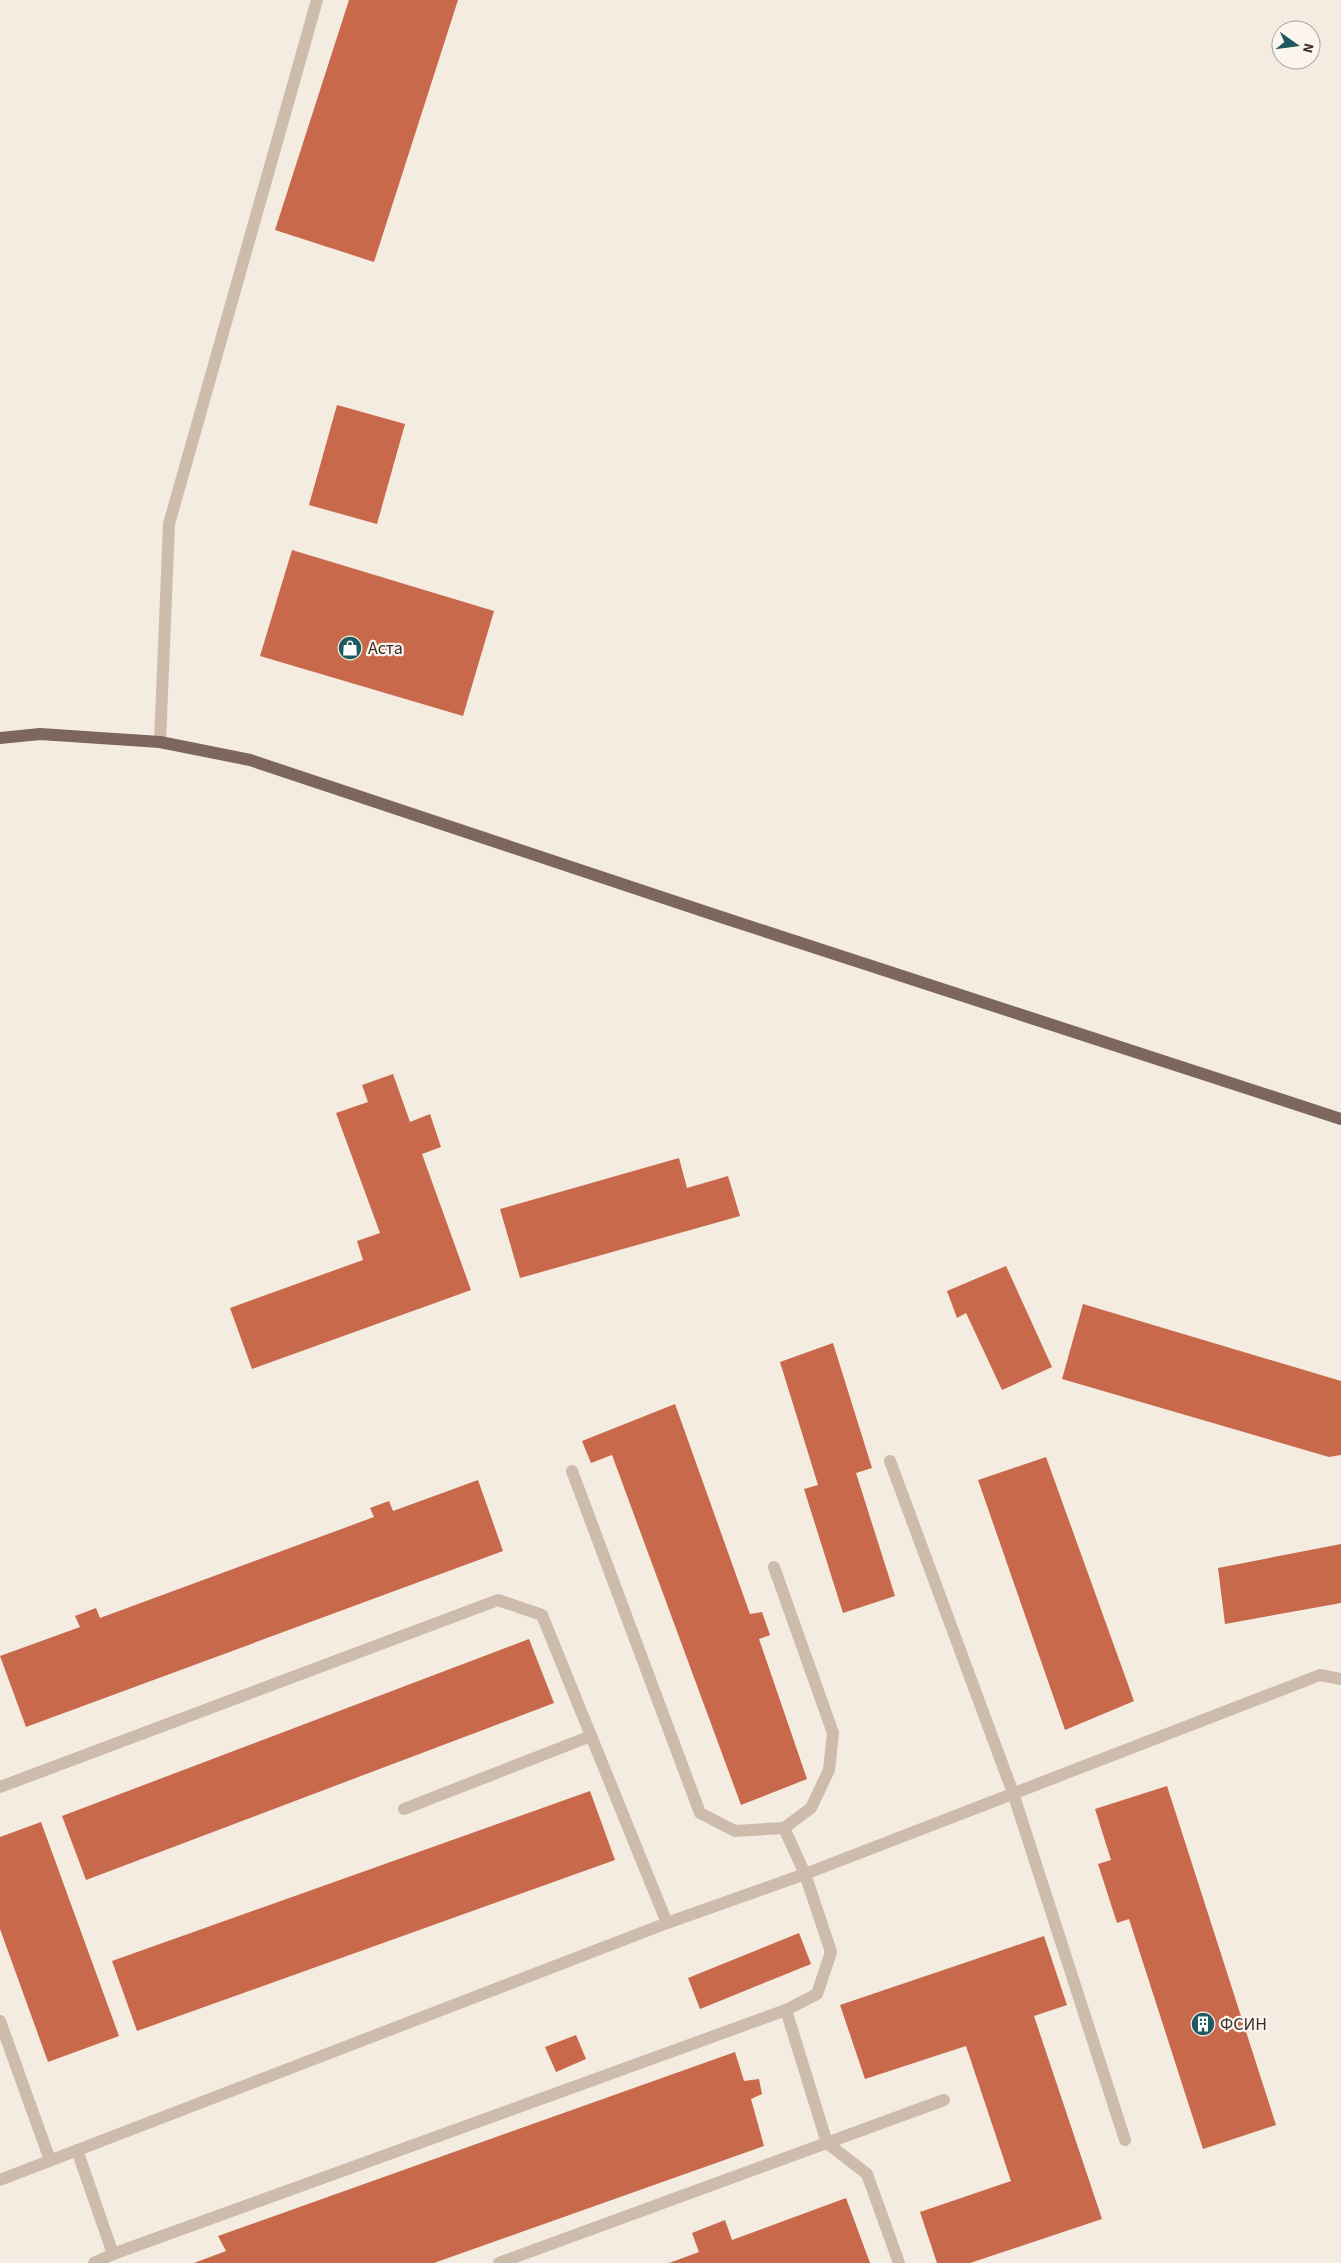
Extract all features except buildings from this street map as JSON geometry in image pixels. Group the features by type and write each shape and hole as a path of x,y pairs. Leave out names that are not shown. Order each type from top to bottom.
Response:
{"main road":[{"path":"0,738 40,734 160,742 250,760 718,916 1341,1119"}],"lane":[{"path":"160,742 169,524 317,0"},
{"path":"890,1461 1013,1792 1125,2140"},
{"path":"572,1471 700,1813 736,1831 784,1828 811,1808 829,1770 833,1733 774,1567"},
{"path":"0,1787 498,1600 542,1615 667,1924"},
{"path":"0,2180 667,1924 805,1874 1013,1792 1320,1675 1341,1679"},
{"path":"404,1809 591,1736"},
{"path":"94,2263 113,2254 786,2010 818,1994 831,1952 805,1874 784,1828"},
{"path":"786,2010 827,2143 867,2174 899,2263"},
{"path":"0,2021 50,2160"},
{"path":"499,2263 944,2100"},
{"path":"76,2150 113,2254"}],"place":[{"name":"Аста","path":"350,648"},
{"name":"ФСИН","path":"1203,2024"}]}
